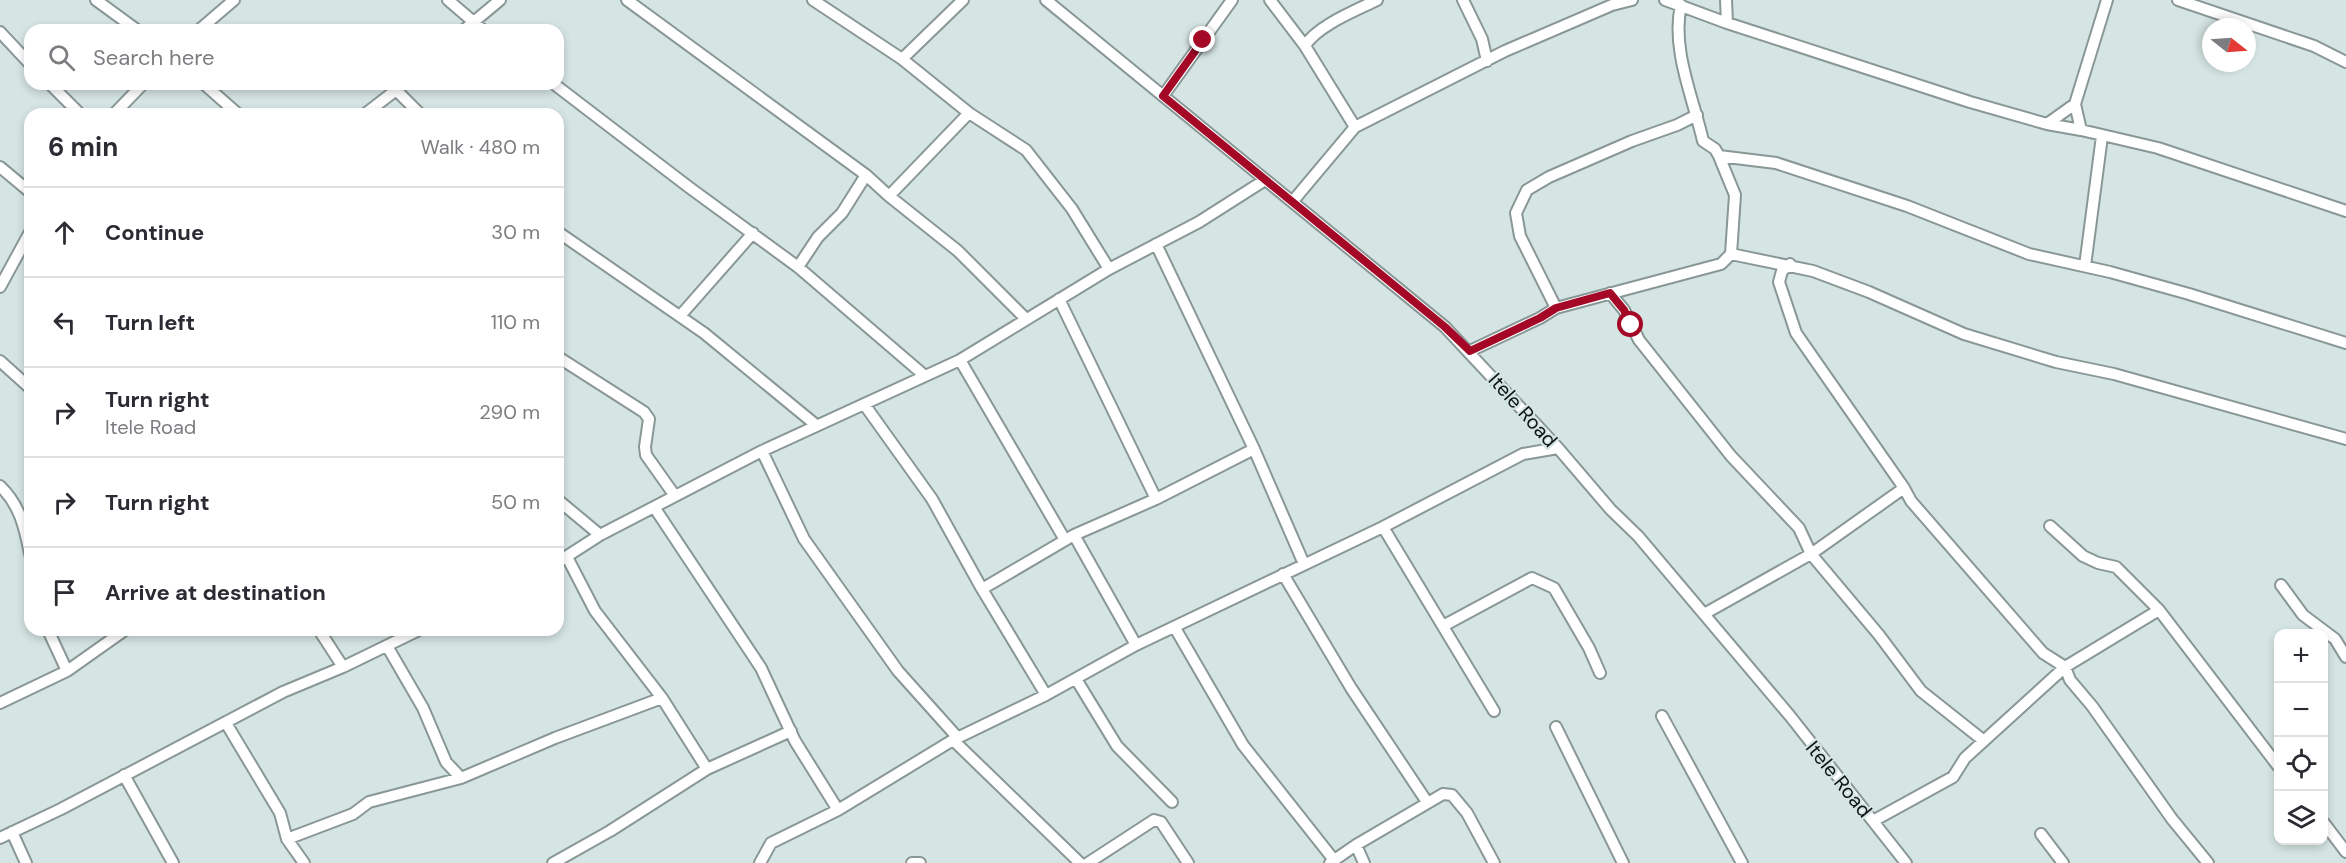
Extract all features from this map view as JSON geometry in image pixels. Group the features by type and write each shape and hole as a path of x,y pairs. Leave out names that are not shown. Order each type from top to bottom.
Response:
{"street":[{"path":"96,0 128,24"},
{"path":"206,24 234,0"},
{"path":"448,0 475,24"},
{"path":"472,22 500,0"},
{"path":"627,0 866,175 958,251 1026,319"},
{"path":"813,0 902,59 969,113 1026,150 1072,208 1109,269"},
{"path":"902,59 963,0"},
{"name":"Itele Road","path":"1046,0 1293,201 1445,327 1470,351 1611,510 1638,536 1790,716 1906,863"},
{"path":"1163,96 1232,0"},
{"path":"1270,0 1305,46 1355,127"},
{"path":"1305,46 1310,39 1333,23 1377,0"},
{"path":"1463,0 1482,39 1487,61"},
{"path":"1293,201 1355,127 1505,51 1612,5 1632,0"},
{"path":"1665,0 1681,4 1727,23 1970,102 2047,124 2081,129 2158,148 2346,211"},
{"path":"1726,0 1727,23"},
{"path":"2081,129 2075,104 2107,0"},
{"path":"2178,0 2314,46 2346,61"},
{"path":"1470,351 1556,308 1721,264 1731,254 1735,195 1715,149 1702,141 1684,70 1678,27 1681,4"},
{"path":"0,32 24,58"},
{"path":"1482,39 1505,51"},
{"path":"56,90 74,108"},
{"path":"120,108 136,90"},
{"path":"211,90 231,108"},
{"path":"373,108 396,90"},
{"path":"402,90 416,108"},
{"path":"562,90 798,267 924,376"},
{"path":"2047,124 2075,104"},
{"path":"889,196 969,113"},
{"path":"1556,308 1520,236 1516,213 1527,190 1549,177 1621,145 1677,125 1697,115"},
{"path":"2085,266 2102,136"},
{"path":"1719,156 1776,163 1824,177 1907,206 2030,254 2189,294 2346,343"},
{"path":"0,166 24,187"},
{"path":"798,267 818,237 842,213 866,175"},
{"path":"564,558 600,535 762,451 960,360 1109,269 1199,222 1265,180"},
{"path":"680,316 753,233"},
{"path":"564,236 680,316 816,425"},
{"path":"0,287 24,243"},
{"path":"1156,244 1254,449 1304,564"},
{"path":"1731,254 1790,264 1869,292 1964,334 2056,362 2124,377 2346,439"},
{"path":"1790,264 1782,271 1779,282 1796,333 1911,501 2043,653 2065,667 2070,680 2092,706 2172,819 2208,863"},
{"path":"1610,293 1624,310 1639,340 1731,456 1799,528 1811,554 1880,635 1921,691 1984,741"},
{"path":"1059,299 1156,499"},
{"path":"960,360 1136,645"},
{"path":"0,361 24,383"},
{"path":"564,361 644,412 649,419 646,455 675,496"},
{"path":"864,404 932,499 982,589 1046,695"},
{"path":"760,863 771,843 838,810 956,739 1046,695 1136,645 1383,527 1523,454 1558,448"},
{"path":"982,589 1069,538 1156,499 1254,449"},
{"path":"762,451 804,539 898,671 956,739 1080,863"},
{"path":"0,486 12,498 22,517 24,526"},
{"path":"1704,614 1811,554 1904,488"},
{"path":"564,505 600,535"},
{"path":"654,507 760,668 791,731 838,810"},
{"path":"2050,526 2083,556 2098,563 2116,567 2159,610 2274,761"},
{"path":"1383,527 1494,711"},
{"path":"564,561 595,611 662,698 707,769"},
{"path":"1283,574 1352,688 1427,802"},
{"path":"1443,626 1532,579 1554,588 1589,648 1600,673"},
{"path":"2281,585 2303,615 2335,639 2346,657"},
{"path":"1873,821 1953,777 1965,758 2065,667 2159,610"},
{"path":"1175,628 1243,745 1332,861 1356,844 1443,794 1452,795 1467,813 1494,863"},
{"path":"51,636 68,671"},
{"path":"0,704 68,671 117,636"},
{"path":"323,636 343,667"},
{"path":"0,838 283,692 343,667 407,636"},
{"path":"387,646 423,708 446,762 461,778"},
{"path":"1076,679 1117,746 1172,802"},
{"path":"287,839 353,814 369,802 461,778 555,738 662,698"},
{"path":"1662,716 1742,863"},
{"path":"226,723 280,813 287,839 304,863"},
{"path":"1556,728 1623,863"},
{"path":"554,863 610,831 707,769 791,731"},
{"path":"124,775 173,863"},
{"path":"1088,863 1154,820 1161,822 1188,863"},
{"path":"2328,828 2346,852"},
{"path":"12,832 26,863"},
{"path":"2041,834 2063,863"},
{"path":"1356,844 1364,863"},
{"path":"912,863 920,863"}],"route":[{"path":"1203,40 1163,96 1293,201 1426,314 1445,327 1470,351 1556,308 1610,293 1624,310 1631,325"}]}
